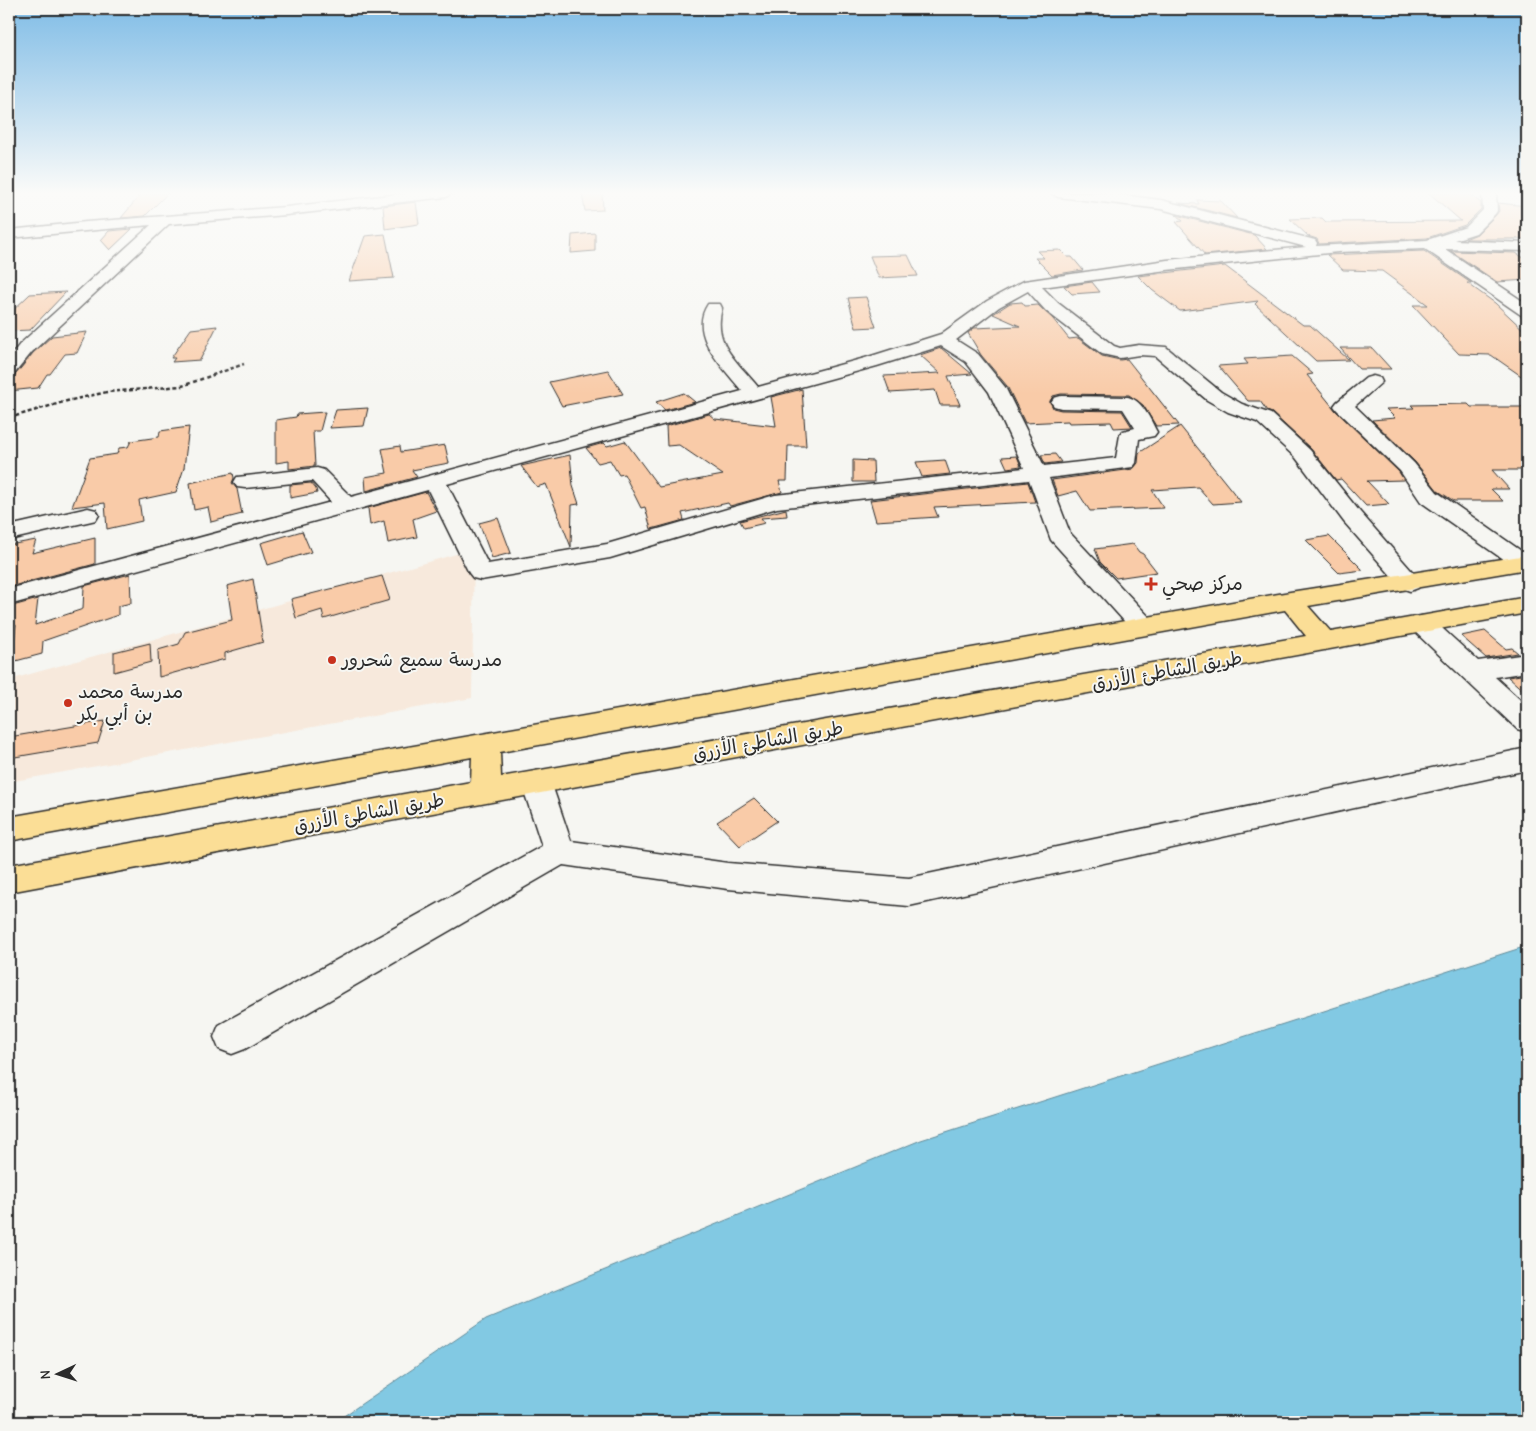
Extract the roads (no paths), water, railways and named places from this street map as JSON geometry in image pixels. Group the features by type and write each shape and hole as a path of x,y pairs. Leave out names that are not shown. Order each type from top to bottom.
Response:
{"main road":[{"path":"9,829 1290,600 1525,562"},
{"path":"1290,600 1325,642"},
{"name":"طريق الشاطئ الأزرق","path":"9,879 486,791 1527,605"},
{"path":"486,744 486,791"}],"street":[{"path":"9,369 26,348 122,260"},
{"path":"9,597 347,506 434,480 754,392 871,362 942,339 993,304 1030,284 1220,260"},
{"path":"1451,260 1527,312"},
{"path":"1030,284 1052,307 1108,350 1120,353 1139,350 1160,351 1214,396 1235,408 1264,418 1303,454 1352,517 1410,582"},
{"path":"714,308 710,322 713,342 754,392"},
{"path":"942,339 972,358 998,391 1037,474 1059,534 1143,626"},
{"path":"1373,382 1344,406 1408,467 1429,497 1525,562"},
{"path":"434,480 481,573 610,551 775,502 1126,463 1130,436 1148,432 1137,413 1128,403 1061,402"},
{"path":"245,482 317,474 347,506"},
{"path":"9,533 88,515"},
{"path":"1422,624 1527,722"},
{"path":"1472,671 1527,663"},
{"path":"232,1038 559,852 728,876 910,892 1527,759"},
{"path":"536,782 559,852"}],"water":[{"path":"1527,946 1527,1422 335,1422 486,1319 921,1140"}],"place":[{"name":"مركز صحي","path":"1151,584"},
{"name":"مدرسة سميع شحرور","path":"332,660"},
{"name":"مدرسة محمد بن أبي بكر","path":"68,703"}]}
